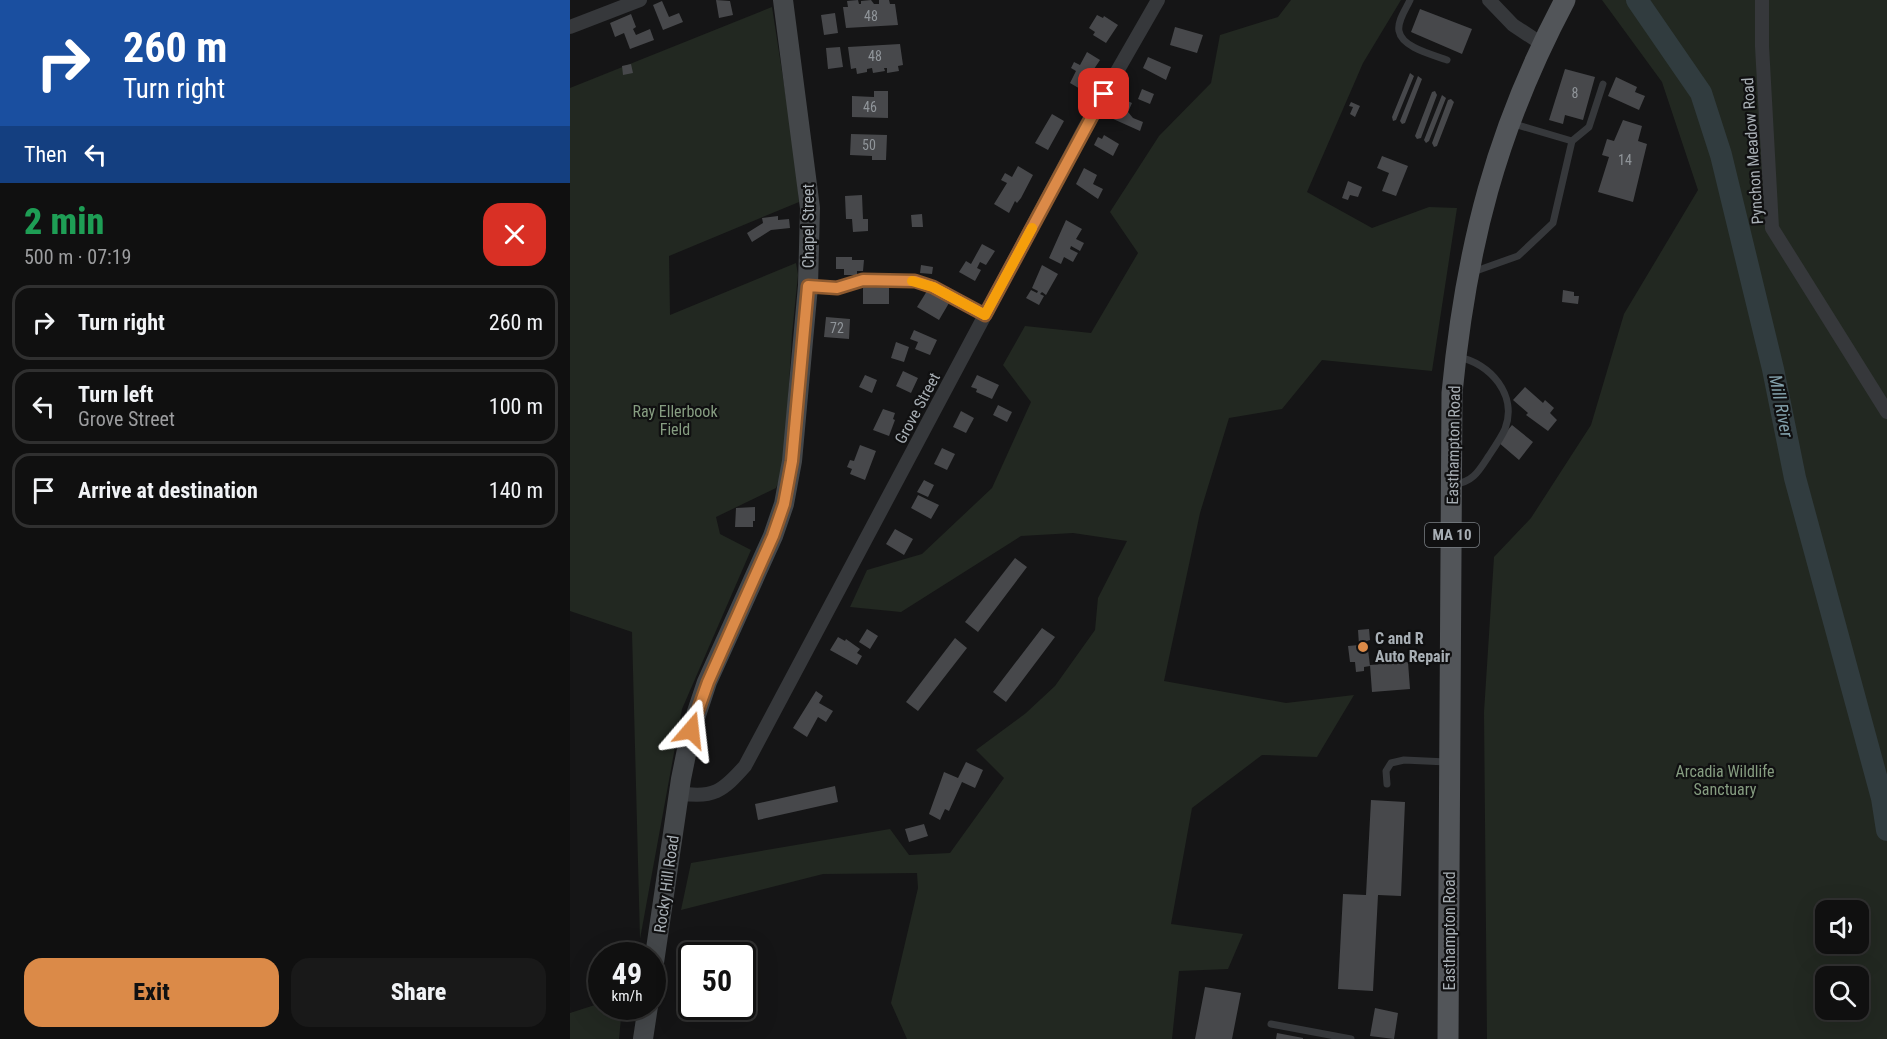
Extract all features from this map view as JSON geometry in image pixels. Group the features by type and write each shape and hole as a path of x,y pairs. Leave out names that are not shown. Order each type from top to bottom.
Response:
{"main road":[{"name":"Chapel Street","path":"679,793 696,714 711,673 773,536 784,504 792,461 811,240 809,187 783,0"},
{"name":"MA 10","path":"1542,44 1565,0"},
{"name":"Easthampton Road","path":"1448,1039 1452,393 1468,274 1486,194 1509,122 1542,44"},
{"name":"Rocky Hill Road","path":"657,942 679,793"},
{"path":"643,1039 646,1020"}],"street":[{"path":"570,27 639,0"},
{"name":"Grove Street","path":"679,793 696,796 716,792 729,784 744,766 1084,129 1158,0"},
{"path":"1489,0 1513,25 1542,44"},
{"name":"Pynchon Meadow Road","path":"1762,0 1762,46 1772,228 1887,412"}],"lane":[{"path":"1410,0 1400,20 1398,31 1403,39 1412,46 1447,60"},
{"path":"1468,274 1518,256 1553,223 1572,141 1589,127 1603,84"},
{"path":"1509,122 1572,141"},
{"path":"808,286 837,288 863,280 915,281 933,287 985,315"},
{"path":"1452,484 1464,483 1479,471 1505,428 1509,410 1501,384 1490,372 1474,360 1456,356"},
{"path":"1387,784 1386,771 1391,764 1404,760 1450,763"},
{"path":"1271,1024 1351,1039"}],"green space":[{"path":"1291,0 1401,0 1363,63 1307,192 1372,228 1429,207 1457,208 1432,371 1322,360 1282,409 1229,418 1200,513 1164,681 1286,703 1354,695 1317,757 1262,755 1192,808 1171,924 1243,934 1228,969 1179,971 1172,1039 907,1039 891,1003 918,888 917,873 823,874 681,910 691,863 890,829 909,855 950,853 1004,778 976,750 1026,713 1055,686 1095,630 1098,598 1127,541 1073,533 1021,536 901,612 850,607 867,570 922,554 992,488 1031,402 1003,365 1025,326 1091,333 1138,253 1110,212 1159,136 1211,83 1220,35 1278,17"},
{"name":"Arcadia Wildlife Sanctuary","path":"1602,0 1887,0 1887,1039 1487,1039 1484,712 1494,557 1531,518 1591,425 1624,314 1698,190 1662,82"},
{"name":"Ray Ellerbook Field","path":"772,7 795,155 799,202 669,256 670,315 796,263 798,275 784,468 776,488 716,517 720,534 751,550 682,709 640,939 632,632 570,611 570,88"},
{"path":"588,1007 588,1020 621,1020 619,1039 570,1039 570,1013"}],"building":[{"path":"716,0 730,1 733,15 719,18"},
{"path":"858,0 859,4 861,1 871,0 874,4 879,4 879,0 889,0 890,4 895,4 898,25 846,28 843,7 848,7 847,1"},
{"path":"662,1 669,17 679,13 683,22 663,30 653,5"},
{"path":"1420,9 1472,29 1462,54 1411,32"},
{"path":"835,13 838,33 824,35 821,15"},
{"path":"631,14 636,27 633,29 636,35 650,29 654,40 630,49 624,33 615,37 610,23"},
{"path":"1097,15 1103,18 1104,16 1118,25 1106,43 1093,35 1095,32 1089,28"},
{"path":"1175,27 1203,35 1197,53 1170,45"},
{"path":"900,44 903,65 898,66 899,71 887,73 887,68 884,68 885,71 873,73 872,68 867,69 867,72 857,74 856,68 851,69 848,47"},
{"path":"840,47 843,67 828,69 826,48"},
{"path":"1087,52 1100,60 1094,69 1097,71 1093,77 1091,75 1082,90 1070,83 1076,71 1071,68 1074,62 1080,65"},
{"path":"1148,57 1171,67 1166,80 1143,68"},
{"path":"631,64 633,73 623,75 622,66"},
{"path":"1565,69 1595,77 1583,120 1565,115 1563,124 1549,120"},
{"path":"1410,73 1414,76 1396,120 1393,121 1392,117"},
{"path":"1418,76 1422,79 1405,123 1402,124 1400,121"},
{"path":"1616,77 1637,87 1635,92 1645,96 1639,110 1608,96"},
{"path":"1142,89 1154,94 1150,104 1138,99"},
{"path":"874,91 888,91 888,118 852,117 852,96 874,97"},
{"path":"1435,91 1437,95 1421,138 1417,139 1415,136 1432,92"},
{"path":"1442,95 1446,98 1429,141 1426,143 1424,140"},
{"path":"1117,96 1132,103 1128,112 1133,118 1143,122 1140,131 1111,118 1114,111 1111,110"},
{"path":"1451,99 1454,102 1437,146 1434,147 1432,143 1448,100"},
{"path":"1351,102 1360,106 1355,117 1350,114 1353,107 1349,106"},
{"path":"1052,114 1064,121 1048,150 1035,143"},
{"path":"1623,120 1642,126 1638,141 1647,144 1633,202 1598,192 1609,157 1602,155 1607,139 1614,141"},
{"path":"851,134 887,135 886,160 872,160 872,156 850,155"},
{"path":"1104,135 1119,144 1113,156 1094,145 1098,137 1102,139"},
{"path":"1382,156 1408,166 1396,196 1382,191 1389,173 1377,168"},
{"path":"1018,166 1033,175 1021,198 1017,203 1015,201 1009,213 994,204 1007,183 1001,180 1005,173 1012,177"},
{"path":"1084,168 1097,175 1093,184 1103,189 1098,199 1076,184"},
{"path":"1348,181 1362,187 1358,197 1350,195 1348,200 1342,198"},
{"path":"862,195 863,219 868,219 868,231 853,232 852,219 846,219 845,196"},
{"path":"922,214 923,227 912,227 911,215"},
{"path":"778,216 778,220 789,219 790,228 771,230 752,242 747,233 763,223 762,218"},
{"path":"1066,220 1082,229 1076,239 1084,243 1080,251 1071,246 1070,249 1078,253 1073,262 1064,257 1061,264 1049,258"},
{"path":"982,244 995,251 986,265 980,262 977,268 981,270 975,281 959,272 966,261 971,264"},
{"path":"836,257 864,260 863,271 857,271 857,275 844,275 844,269 836,269"},
{"path":"921,265 933,267 932,274 920,273"},
{"path":"1042,265 1058,274 1046,295 1042,292 1040,294 1044,296 1039,305 1026,298 1031,290 1037,293 1038,291 1032,288"},
{"path":"863,285 889,285 889,304 863,304"},
{"path":"1563,290 1574,292 1574,296 1579,296 1578,304 1562,302"},
{"path":"927,291 949,303 939,320 917,307"},
{"path":"826,317 850,319 849,339 824,337"},
{"path":"914,330 937,340 930,355 915,349 918,342 910,339"},
{"path":"896,342 909,347 904,362 891,358"},
{"path":"903,371 918,378 911,393 896,386"},
{"path":"865,375 877,380 872,393 859,387"},
{"path":"977,375 999,385 992,399 976,392 977,389 971,387"},
{"path":"1525,387 1543,403 1545,400 1554,408 1550,413 1557,420 1548,431 1526,415 1528,413 1513,400"},
{"path":"998,405 1012,412 1007,422 993,415"},
{"path":"883,409 895,413 889,436 873,430"},
{"path":"961,411 974,418 966,433 953,427"},
{"path":"1512,425 1533,442 1519,460 1498,442"},
{"path":"860,445 876,451 865,480 850,474 852,469 847,467 850,460 854,461"},
{"path":"942,448 955,454 947,470 934,464"},
{"path":"924,480 934,485 928,497 917,492"},
{"path":"918,495 939,505 931,519 911,508"},
{"path":"755,507 753,527 735,527 736,508"},
{"path":"895,529 913,539 904,555 886,544"},
{"path":"1015,558 1027,567 978,632 965,622"},
{"path":"1042,628 1055,637 1006,702 993,692"},
{"path":"867,629 878,636 870,649 859,642"},
{"path":"1369,629 1370,640 1367,641 1370,666 1364,667 1364,671 1356,672 1355,662 1350,662 1348,646 1359,645 1358,630"},
{"path":"838,637 845,641 846,639 860,649 857,653 862,656 857,665 830,650"},
{"path":"955,638 967,648 918,711 906,702"},
{"path":"1408,662 1410,689 1372,692 1370,665"},
{"path":"816,691 823,696 819,703 833,711 826,722 818,717 807,737 793,728"},
{"path":"966,762 983,770 975,788 962,782 949,811 945,809 940,820 929,814 944,772 958,778"},
{"path":"835,786 838,802 758,820 755,804"},
{"path":"1371,800 1405,802 1401,896 1378,895 1373,991 1338,989 1343,894 1366,895"},
{"path":"924,824 928,836 909,842 905,829"},
{"path":"1205,987 1241,993 1232,1039 1195,1039"},
{"path":"1375,1008 1398,1013 1394,1039 1370,1036"},
{"path":"1277,1033 1303,1038 1303,1039 1276,1039"}],"waterway":[{"name":"Mill River","path":"1637,0 1701,93 1721,155 1773,369 1795,478 1882,798 1887,830"}],"slow traffic":[{"path":"912,281 933,287 985,315 1032,228"}],"place":[{"name":"C and R Auto Repair","path":"1363,647"}],"route":[{"path":"691,730 708,682 773,536 784,504 792,461 808,286 837,288 863,280 915,281 933,287 985,315 1104,94"}]}
